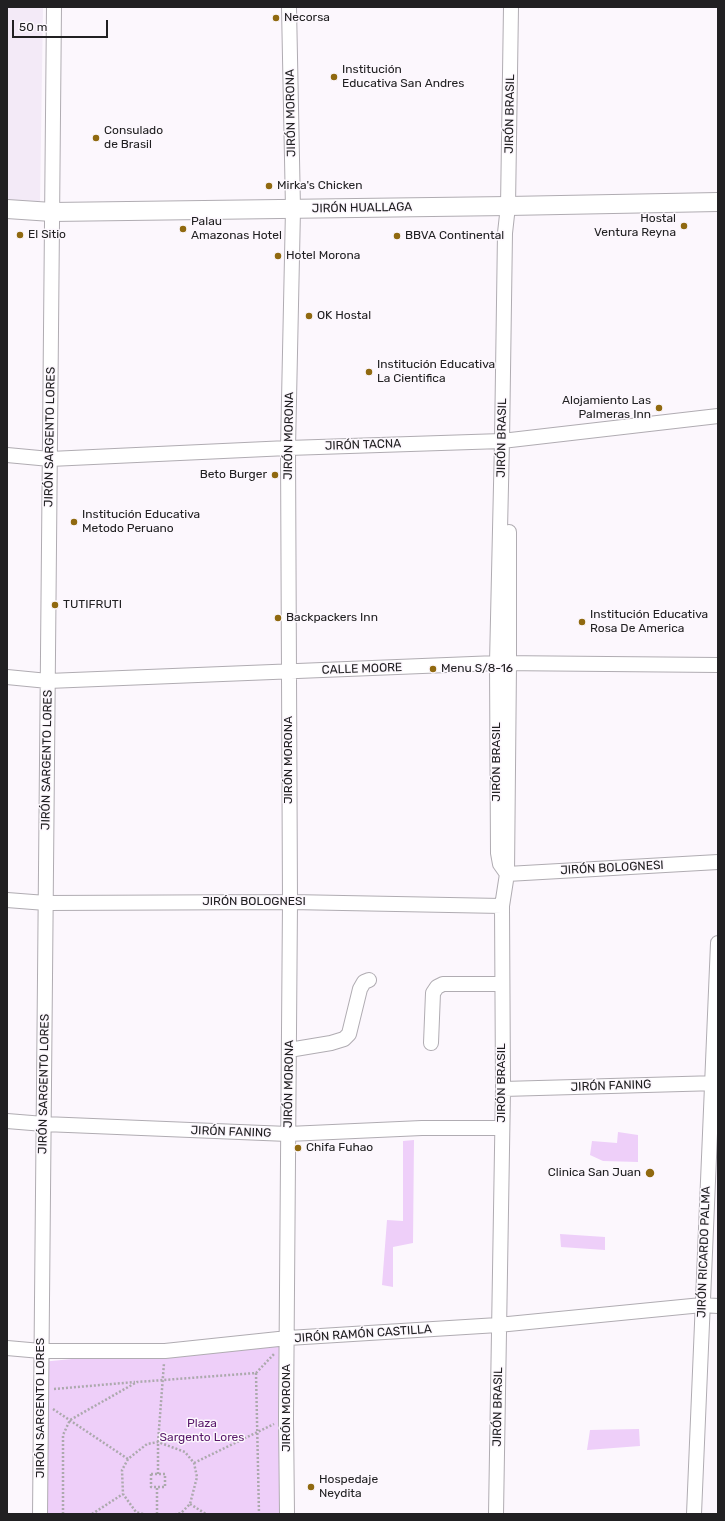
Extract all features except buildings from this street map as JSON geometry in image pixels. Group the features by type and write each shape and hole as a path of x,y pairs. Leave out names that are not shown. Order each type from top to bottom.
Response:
{"main road":[{"name":"JIRÓN HUALLAGA","path":"7,209 52,212 718,202"}],"street":[{"name":"JIRÓN SARGENTO LORES","path":"40,1514 54,7"},
{"name":"JIRÓN MORONA","path":"287,1514 286,1418 288,1338 290,902 288,448 293,209 289,7"},
{"name":"JIRÓN BRASIL","path":"496,1514 503,1089 502,906 507,874 503,664 506,441 512,234 508,206 511,7"},
{"name":"JIRÓN TACNA","path":"7,455 50,459 288,448 506,441 718,416"},
{"name":"CALLE MOORE","path":"7,677 48,682 503,664 718,665"},
{"name":"JIRÓN BOLOGNESI","path":"507,874 718,862"},
{"name":"JIRÓN BOLOGNESI","path":"7,900 46,903 290,902 502,906"},
{"name":"JIRÓN RICARDO PALMA","path":"694,1514 702,1305 715,1083 718,943"},
{"path":"289,1050 331,1043 344,1039 349,1034 360,989 364,982 370,980"},
{"path":"431,1043 433,993 437,987 443,984 502,984"},
{"name":"JIRÓN FANING","path":"503,1089 715,1083"},
{"name":"JIRÓN FANING","path":"7,1121 44,1124 288,1134 422,1128 502,1128"},
{"name":"JIRÓN RAMÓN CASTILLA","path":"7,1348 41,1351 165,1350 288,1338 498,1325 702,1305 718,1306"}],"path":[{"path":"158,1474 158,1442 165,1350"},
{"path":"41,1396 137,1382 256,1373 259,1514"},
{"path":"63,1514 62,1435 70,1420 137,1382"},
{"path":"41,1396 70,1420 128,1458"},
{"path":"194,1463 286,1418"},
{"path":"143,1514 136,1512 123,1494 122,1470 128,1458 146,1444 158,1442 185,1452 194,1463 198,1477 190,1504 181,1513 176,1514"},
{"path":"151,1474 158,1474 165,1474 165,1487 151,1487 151,1474"},
{"path":"157,1487 157,1514"},
{"path":"92,1514 123,1494"},
{"path":"190,1504 206,1514"}],"shaded area":[{"path":"7,7 43,7 40,203 7,201"}],"green space":[{"path":"618,1132 638,1135 638,1162 603,1161 590,1155 592,1141 617,1143"},
{"path":"414,1140 413,1243 393,1247 393,1287 382,1285 387,1220 403,1221 403,1141"},
{"path":"560,1234 605,1237 605,1250 561,1247"},
{"name":"Plaza Sargento Lores","path":"288,1338 287,1514 40,1514 41,1362"},
{"path":"639,1429 640,1446 587,1450 590,1430"}],"place":[{"name":"Necorsa","path":"276,18"},
{"name":"Institución Educativa San Andres","path":"334,77"},
{"name":"Consulado de Brasil","path":"96,138"},
{"name":"Mirka's Chicken","path":"269,186"},
{"name":"Hostal Ventura Reyna","path":"684,226"},
{"name":"Palau Amazonas Hotel","path":"183,229"},
{"name":"El Sitio","path":"20,235"},
{"name":"BBVA Continental","path":"397,236"},
{"name":"Hotel Morona","path":"278,256"},
{"name":"OK Hostal","path":"309,316"},
{"name":"Institución Educativa La Cientifica","path":"369,372"},
{"name":"Alojamiento Las Palmeras Inn","path":"659,408"},
{"name":"Beto Burger","path":"275,475"},
{"name":"Institución Educativa Metodo Peruano","path":"74,522"},
{"name":"TUTIFRUTI","path":"55,605"},
{"name":"Backpackers Inn","path":"278,618"},
{"name":"Institución Educativa Rosa De America","path":"582,622"},
{"name":"Menu S/8-16","path":"433,669"},
{"name":"Chifa Fuhao","path":"298,1148"},
{"name":"Clinica San Juan","path":"650,1173"},
{"name":"Hospedaje Neydita","path":"311,1487"}]}
